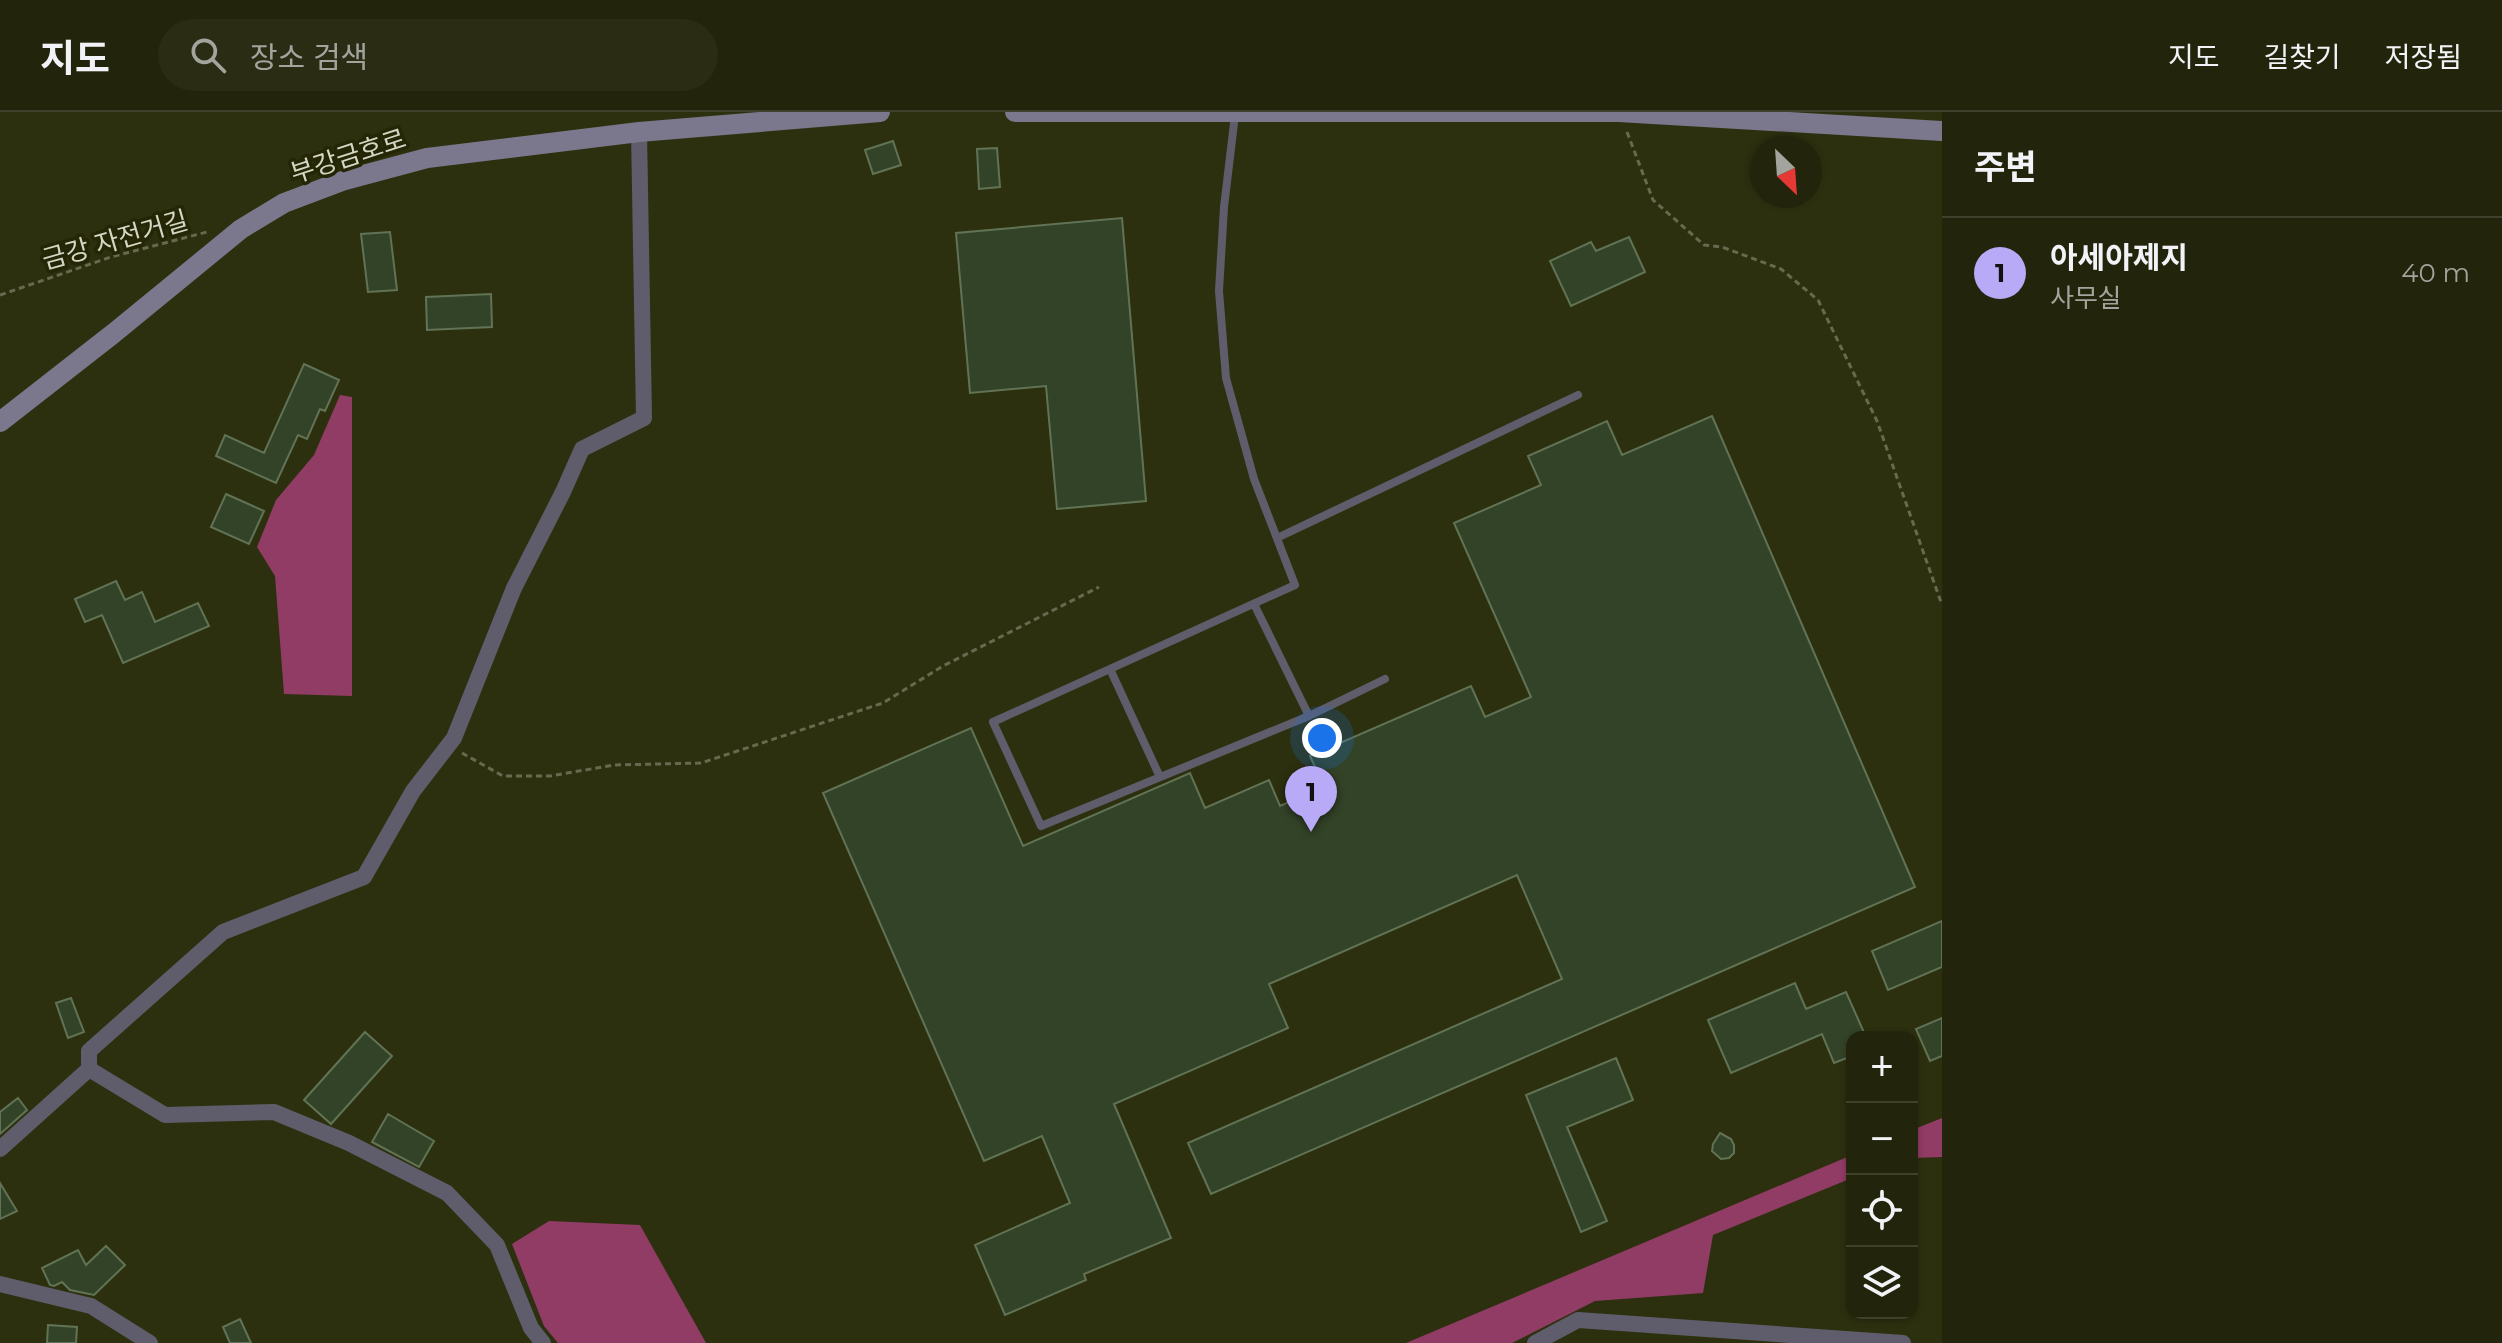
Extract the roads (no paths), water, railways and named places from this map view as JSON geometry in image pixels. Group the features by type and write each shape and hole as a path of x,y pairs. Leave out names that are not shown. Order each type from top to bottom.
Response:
{"street":[{"name":"부강금호로","path":"0,422 241,229 284,203 345,180 427,158 639,132 880,112"},
{"path":"1015,112 1619,112 1942,131"},
{"path":"0,1149 89,1069 89,1051 223,932 364,877 413,791 454,738 514,588 582,449 644,418 639,132"},
{"path":"89,1069 165,1115 274,1112 349,1143 447,1193 497,1245 531,1328 543,1343"},
{"path":"0,1284 91,1306 150,1343"},
{"path":"1535,1343 1578,1320 1903,1343"}],"lane":[{"path":"1235,114 1224,207 1219,291 1226,378 1254,479 1295,585 993,722 1041,826 1309,716 1385,679"},
{"path":"1277,538 1578,395"},
{"path":"1254,604 1309,716"},
{"path":"1110,669 1160,777"}],"place":[{"name":"아세아제지","path":"1311,832"}]}
